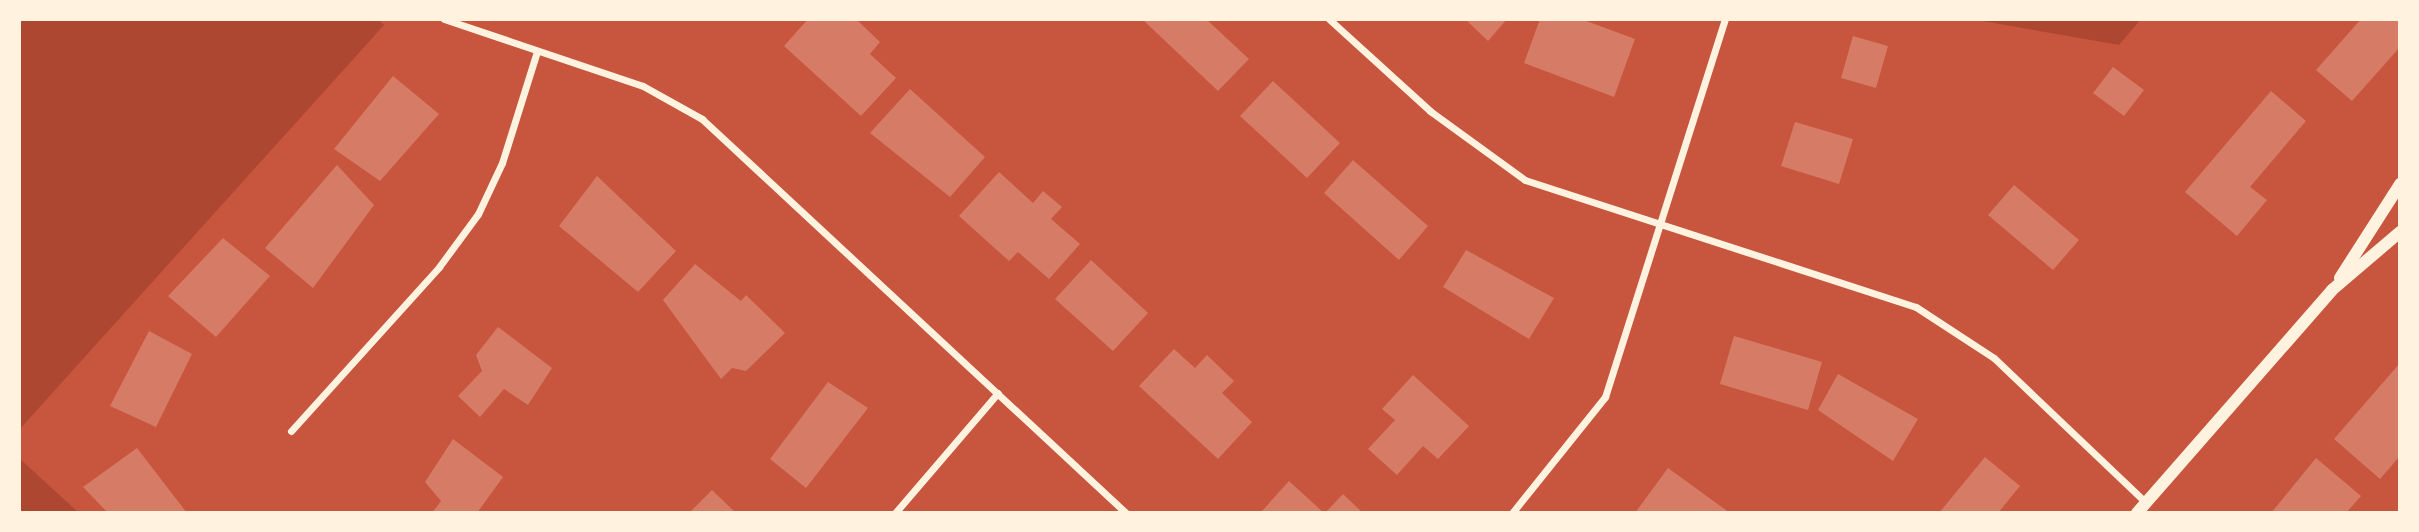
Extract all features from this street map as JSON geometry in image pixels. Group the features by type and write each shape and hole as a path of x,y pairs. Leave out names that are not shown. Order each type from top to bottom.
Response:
{"street":[{"path":"444,19 642,86 702,119 1126,513"},
{"path":"1329,19 1430,111 1525,180 1665,221 1916,306 1994,358 2141,508 2332,290 2400,232"},
{"path":"1512,513 1605,397 1665,221 1725,19"},
{"path":"290,431 439,267 478,214 502,163 537,51"},
{"path":"2332,290 2400,184"},
{"path":"895,513 998,393"}],"shaded area":[{"path":"19,19 378,19 384,25 19,430"},
{"path":"1971,19 2141,19 2119,45"},
{"path":"19,458 79,513 19,513"}],"building":[{"path":"808,19 856,19 880,42 870,54 896,78 861,116 784,46"},
{"path":"1142,19 1206,19 1249,59 1218,91"},
{"path":"1465,19 1507,19 1488,41"},
{"path":"1540,19 1581,19 1635,39 1614,97 1524,63"},
{"path":"2361,19 2400,19 2400,47 2352,101 2316,70"},
{"path":"1853,36 1888,46 1876,88 1841,78"},
{"path":"2113,67 2144,90 2124,116 2093,93"},
{"path":"393,76 439,114 380,181 334,149"},
{"path":"1273,81 1340,143 1307,178 1240,116"},
{"path":"910,89 985,157 950,197 870,133"},
{"path":"2271,91 2306,121 2250,187 2267,200 2237,236 2185,192"},
{"path":"1795,122 1853,139 1839,184 1781,166"},
{"path":"1353,160 1428,226 1399,260 1324,193"},
{"path":"337,165 374,205 313,288 265,248"},
{"path":"999,172 1033,203 1043,191 1062,207 1051,219 1080,244 1049,279 1018,252 1009,261 959,216"},
{"path":"597,176 676,251 638,292 559,226"},
{"path":"2014,185 2079,240 2053,270 1988,215"},
{"path":"223,238 270,276 216,337 168,296"},
{"path":"1466,250 1554,298 1529,339 1443,287"},
{"path":"1091,260 1148,313 1113,351 1055,299"},
{"path":"695,264 741,301 746,295 785,333 746,371 732,368 721,379 663,300"},
{"path":"498,327 552,368 528,405 504,389 480,417 458,396 482,371 476,355"},
{"path":"149,331 192,354 156,427 110,406"},
{"path":"1734,336 1822,362 1808,410 1720,384"},
{"path":"1174,349 1195,368 1207,355 1234,381 1222,393 1252,422 1218,459 1139,386"},
{"path":"2400,363 2400,456 2380,479 2334,439"},
{"path":"1838,374 1918,419 1893,461 1818,410"},
{"path":"1413,375 1469,426 1438,459 1423,446 1397,475 1368,449 1395,420 1382,409"},
{"path":"828,382 868,408 806,488 770,459"},
{"path":"453,439 503,477 477,513 432,513 441,501 425,482"},
{"path":"137,448 187,513 108,513 83,487"},
{"path":"1985,457 2020,486 1998,513 1939,513"},
{"path":"2316,458 2361,496 2346,513 2271,513"},
{"path":"1668,468 1730,513 1635,513"},
{"path":"1289,481 1324,513 1262,511"},
{"path":"712,490 736,513 689,513"},
{"path":"1343,494 1363,513 1325,513"}]}
